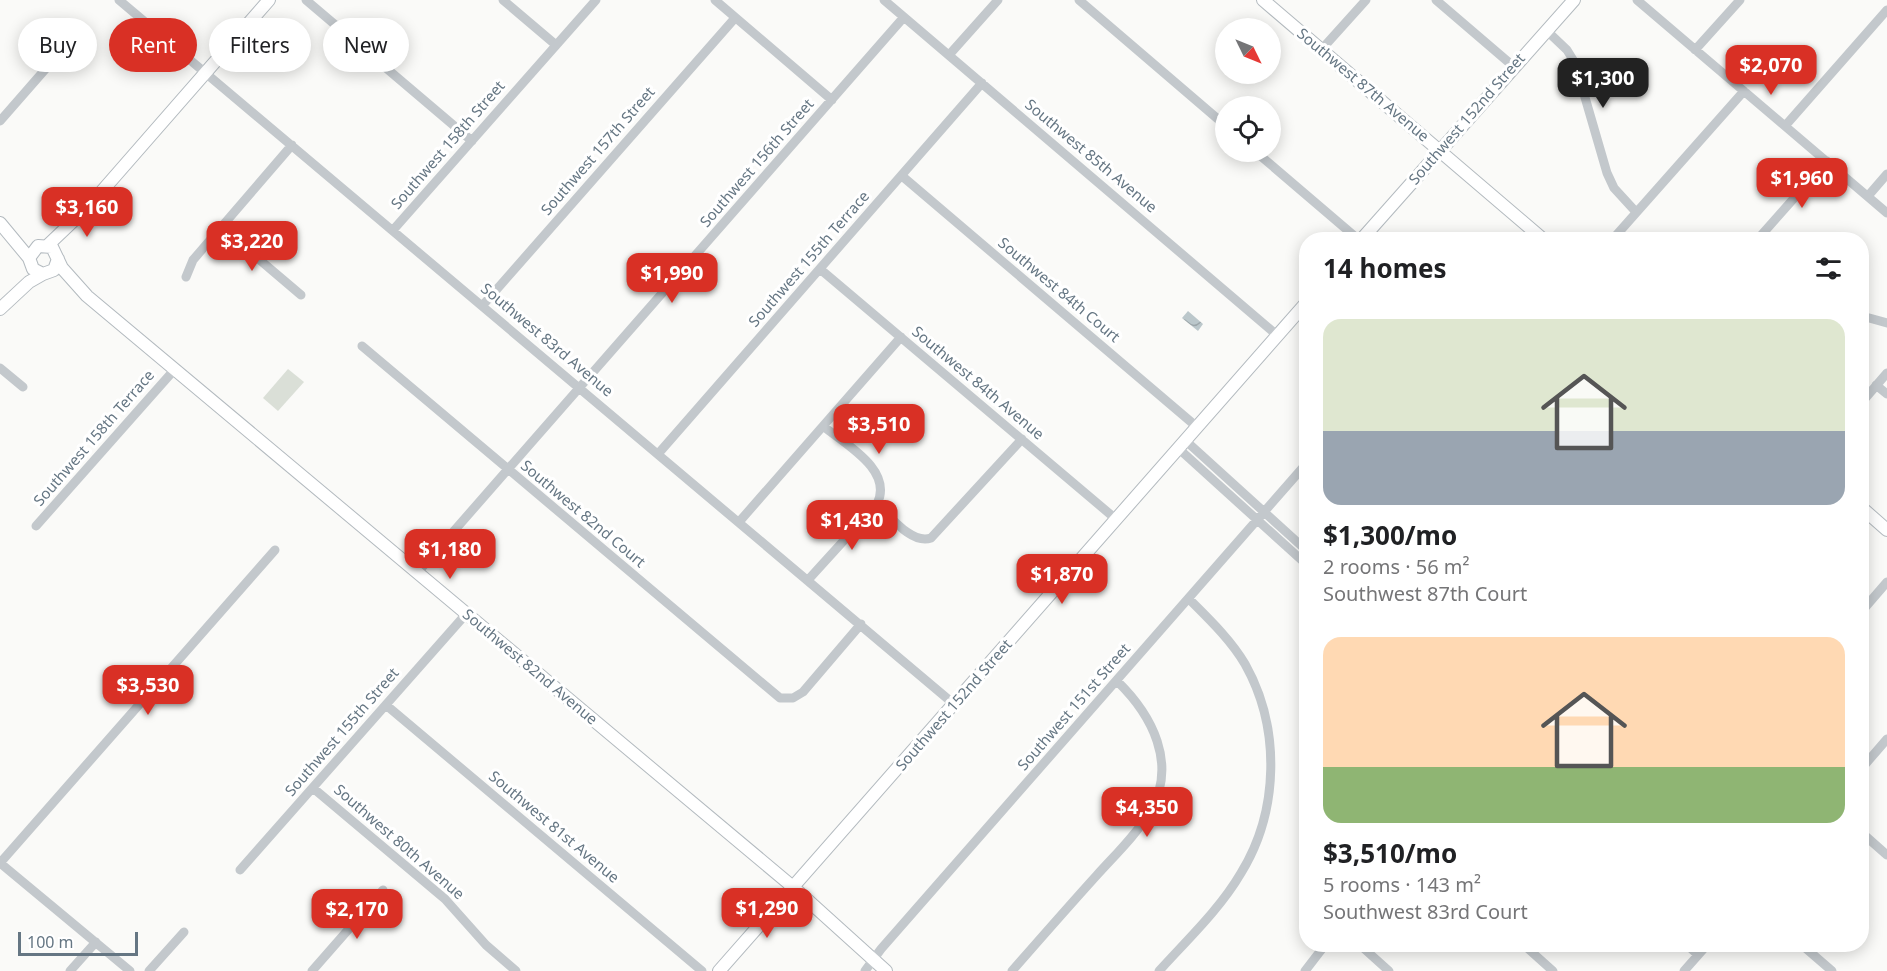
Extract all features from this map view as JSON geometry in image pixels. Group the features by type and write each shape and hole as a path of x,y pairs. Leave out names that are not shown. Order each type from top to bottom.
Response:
{"street":[{"name":"Southwest 83rd Avenue","path":"119,0 394,229 955,705"},
{"path":"0,309 25,274 29,260 89,206 269,0"},
{"path":"306,0 472,141"},
{"path":"503,0 556,45"},
{"name":"Southwest 158th Street","path":"394,229 596,0"},
{"path":"715,0 832,100"},
{"name":"Southwest 85th Avenue","path":"884,0 1278,336"},
{"path":"949,55 998,0"},
{"path":"1079,0 1215,117"},
{"name":"Southwest 87th Avenue","path":"1263,0 1535,232"},
{"path":"1322,50 1366,0"},
{"path":"1436,0 1513,66"},
{"name":"Southwest 152nd Street","path":"1367,232 1574,0"},
{"path":"1637,0 1887,213"},
{"path":"1695,50 1740,0"},
{"path":"1785,126 1887,10"},
{"name":"Southwest 156th Street","path":"418,573 904,17"},
{"name":"Southwest 157th Street","path":"483,305 735,18"},
{"path":"1546,30 1567,50 1575,63 1607,173 1614,188 1636,212"},
{"path":"0,121 43,72"},
{"name":"Southwest 155th Terrace","path":"658,454 982,83"},
{"path":"1619,232 1744,92"},
{"path":"186,277 193,260 292,145"},
{"path":"1764,232 1827,161"},
{"path":"1268,162 1351,232"},
{"path":"1868,196 1887,174"},
{"name":"Southwest 84th Court","path":"902,176 1197,427"},
{"path":"0,309 28,282 55,268 58,257 89,206"},
{"path":"4,226 43,246 58,257"},
{"path":"4,226 35,271 46,273"},
{"path":"221,227 301,295"},
{"name":"Southwest 82nd Avenue","path":"58,257 62,268 87,296 793,887 886,971"},
{"name":"Southwest 84th Avenue","path":"820,269 1117,520"},
{"name":"Southwest 82nd Avenue","path":"46,273 87,296"},
{"name":"Southwest 152nd Street","path":"719,971 1299,311"},
{"path":"1869,318 1887,323"},
{"path":"739,522 901,337"},
{"name":"Southwest 82nd Court","path":"362,346 771,692 788,699 803,692 861,624"},
{"path":"0,368 23,387"},
{"name":"Southwest 158th Terrace","path":"36,526 175,369"},
{"path":"1869,394 1887,373"},
{"path":"1876,385 1887,394"},
{"path":"808,580 877,504 881,486 876,472 823,426"},
{"path":"877,504 910,534 927,540 940,531 1022,439"},
{"path":"1183,445 1266,510 1299,542"},
{"path":"1183,445 1299,557"},
{"name":"Southwest 151st Street","path":"865,971 1299,472"},
{"path":"1869,514 1887,530"},
{"path":"130,971 0,863 275,550"},
{"path":"1869,603 1887,582"},
{"path":"1159,971 1220,903 1241,874 1262,826 1271,783 1269,736 1253,680 1234,649 1189,599"},
{"name":"Southwest 155th Street","path":"240,870 466,614"},
{"path":"1012,971 1134,832 1155,802 1162,767 1156,733 1139,704 1117,681"},
{"name":"Southwest 81st Avenue","path":"386,705 702,971"},
{"path":"1869,760 1887,739"},
{"name":"Southwest 80th Avenue","path":"313,788 445,899 486,945 516,971"},
{"path":"1869,839 1887,855"},
{"path":"312,971 383,890"},
{"path":"149,971 184,932"},
{"path":"70,971 96,942"},
{"path":"1305,971 1320,952"},
{"path":"1368,952 1389,971"},
{"path":"1532,952 1553,971"},
{"path":"1695,952 1698,955"},
{"path":"1684,971 1701,952"},
{"path":"1810,952 1832,971"}],"shaded area":[{"path":"288,369 304,382 278,411 263,398"}],"water":[{"path":"1188,311 1203,324 1198,331 1182,318"}]}
